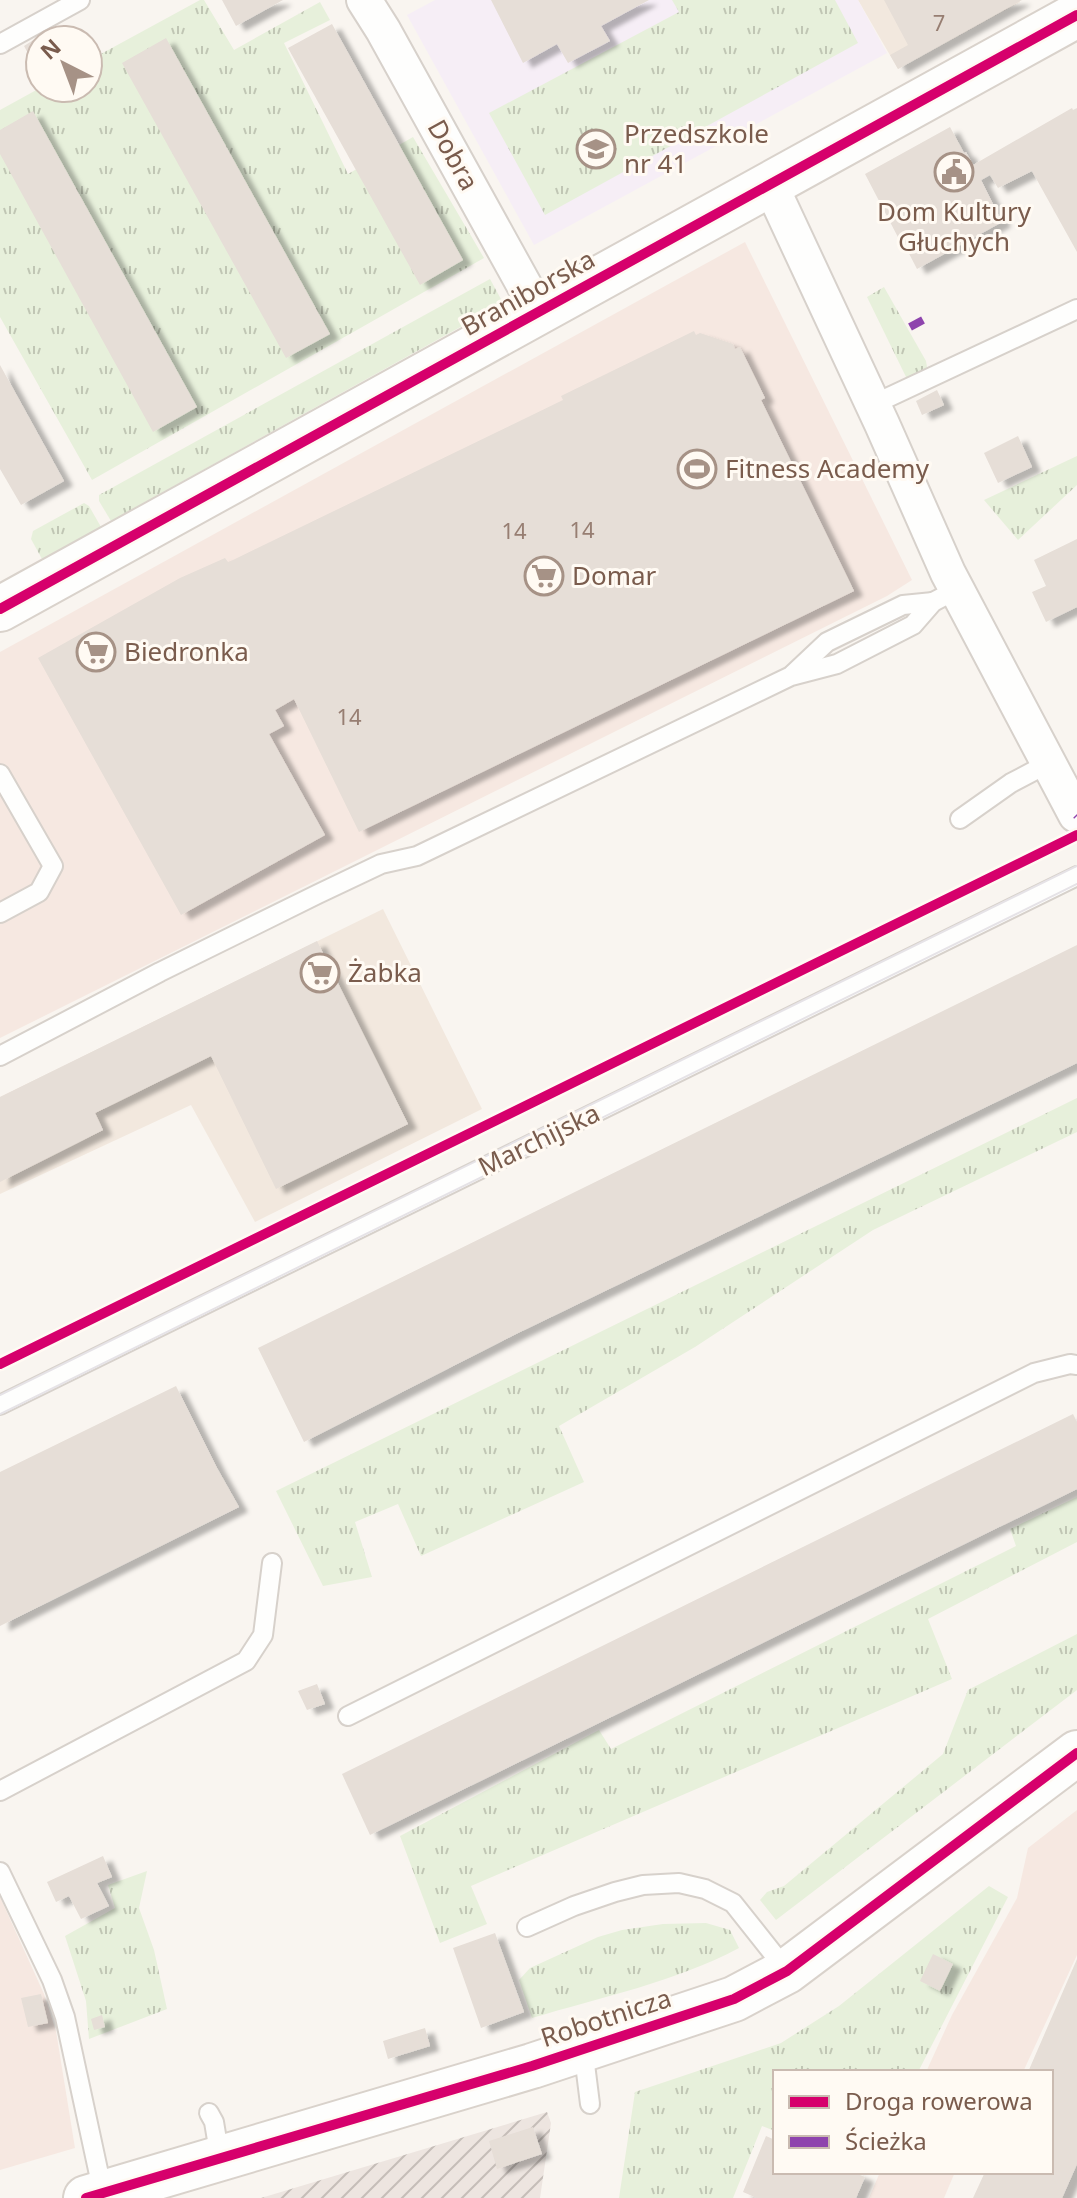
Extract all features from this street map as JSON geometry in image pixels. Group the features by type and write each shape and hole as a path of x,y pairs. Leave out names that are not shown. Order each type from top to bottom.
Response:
{"street":[{"name":"Dobra","path":"364,0 539,312"},
{"name":"Braniborska","path":"4,599 539,312 1077,15"},
{"path":"770,184 872,405 945,596 1049,763 1076,815"},
{"name":"Robotnicza","path":"95,2195 532,2066 734,1999 787,1971 1077,1753"}],"lane":[{"path":"0,44 80,0"},
{"path":"872,405 1077,309"},
{"path":"0,1056 318,894 381,864 417,856 791,676 827,642 903,605 945,596"},
{"path":"960,819 1011,783 1049,763"},
{"path":"0,774 53,866 39,892 0,913"},
{"name":"Marchijska","path":"0,1405 1077,876"},
{"path":"348,1716 1034,1373 1077,1365"},
{"path":"0,1791 246,1661 263,1635 272,1563"},
{"path":"0,1872 52,1980 65,2017 95,2195"},
{"path":"527,1927 615,1892 643,1885 679,1883 705,1889 733,1903 787,1971"},
{"path":"583,2048 590,2104"},
{"path":"209,2113 214,2122 220,2158"}],"shaded area":[{"name":"Przedszkole nr 41","path":"435,0 858,0 887,53 534,245 407,15"},
{"path":"858,0 1019,0 1020,2 898,69"},
{"path":"745,242 912,580 887,596 0,1038 0,652"},
{"path":"383,909 482,1109 255,1222 191,1105 0,1194 0,1097"},
{"path":"1077,1810 1077,1955 1024,2070 927,2070 952,2015 1017,1898 1028,1848"},
{"path":"0,1897 44,1994 56,2031 75,2148 0,2170"},
{"path":"547,2112 551,2123 540,2198 261,2198"},
{"path":"879,2174 954,2174 944,2198 869,2198"}],"green space":[{"path":"200,0 204,0 234,50 320,2 330,20 284,43 348,174 413,137 484,258 92,480 0,317 0,110 24,97 24,104 104,104 104,52"},
{"path":"672,0 835,0 858,43 545,215 489,113 679,12"},
{"path":"490,279 502,301 473,320 111,521 99,501 99,495"},
{"path":"884,287 926,361 927,367 921,373 907,379 867,297"},
{"path":"1077,456 1077,485 1018,540 984,500"},
{"path":"84,503 101,527 42,559 31,539 33,531"},
{"path":"1077,1098 1077,1132 873,1230 695,1347 559,1426 584,1482 421,1556 398,1504 355,1522 372,1577 323,1586 276,1491"},
{"path":"1077,1497 1077,1542 928,1619 952,1679 471,1886 487,1924 440,1943 400,1836 599,1730 611,1749 1016,1546 1010,1529"},
{"path":"1077,1634 1077,1690 776,1920 760,1900 767,1892 784,1886 943,1754 968,1690"},
{"path":"147,1871 139,1908 154,1950 167,2009 89,2039 86,2001 65,1936 115,1908 108,1885"},
{"path":"989,1886 1008,1897 919,2070 773,2070 773,2130 762,2126 733,2198 619,2198 635,2092 781,2043 839,2006"},
{"path":"706,1923 730,1930 739,1948 664,1980 532,2018 519,1980 530,1968 598,1937 622,1930 663,1924"}],"building":[{"path":"222,0 283,0 236,26"},
{"path":"491,0 649,0 601,26 610,41 568,63 557,44 523,63"},
{"path":"884,0 1022,0 898,69 890,55 908,45"},
{"path":"332,24 463,260 420,285 288,48"},
{"path":"166,38 330,334 286,358 122,63"},
{"path":"1072,108 1077,108 1077,252 1032,171 998,188 990,175 981,180 1002,222 917,269 865,174 950,127 973,165"},
{"path":"33,111 197,407 153,432 0,154 0,130"},
{"name":"Domar","path":"694,331 696,335 700,333 733,344 735,349 740,347 765,398 761,400 854,591 359,832 294,699 275,710 284,726 269,734 325,835 181,915 38,658 180,578 225,558 228,562 233,560 563,400 561,396"},
{"path":"0,365 64,481 21,505 0,469"},
{"path":"937,390 944,405 922,415 916,401"},
{"path":"1018,436 1032,467 998,483 984,453"},
{"path":"1077,539 1077,607 1046,622 1032,592 1046,586 1034,560"},
{"path":"317,941 408,1124 276,1189 211,1056 95,1113 103,1130 0,1182 0,1097"},
{"path":"1077,945 1077,1063 518,1333 304,1442 258,1348"},
{"path":"176,1386 239,1507 0,1626 0,1472"},
{"path":"1073,1414 1077,1422 1077,1489 370,1835 342,1774"},
{"path":"317,1684 325,1704 307,1710 298,1691"},
{"path":"103,1856 112,1877 97,1883 109,1906 81,1919 69,1896 56,1902 47,1882"},
{"path":"495,1933 524,2012 481,2028 453,1948"},
{"path":"933,1954 953,1964 940,1991 920,1981"},
{"path":"1077,1959 1077,2164 1062,2198 973,2198 984,2174 1053,2174 1053,2070 1029,2070"},
{"path":"41,1994 48,2023 28,2027 21,1998"},
{"path":"102,2015 105,2027 94,2030 91,2019"},
{"path":"425,2028 430,2046 388,2059 383,2041"},
{"path":"533,2127 542,2154 497,2169 489,2141"},
{"path":"766,2136 773,2139 773,2174 857,2174 865,2177 856,2198 757,2198 743,2192"}],"tram line":[{"path":"0,1395 1077,866"},
{"path":"0,1414 1077,884"}],"marked path":[{"path":"910,327 923,320"}],"cycle path":[{"path":"0,609 1077,15"},
{"path":"0,1364 1077,835"},
{"path":"86,2198 532,2066 734,1999 787,1971 1077,1753"}],"place":[{"name":"Przedszkole nr 41","path":"596,149"},
{"name":"Dom Kultury Głuchych","path":"954,172"},
{"name":"Fitness Academy","path":"697,469"},
{"name":"Domar","path":"544,576"},
{"name":"Biedronka","path":"96,652"},
{"name":"Żabka","path":"320,973"}]}
